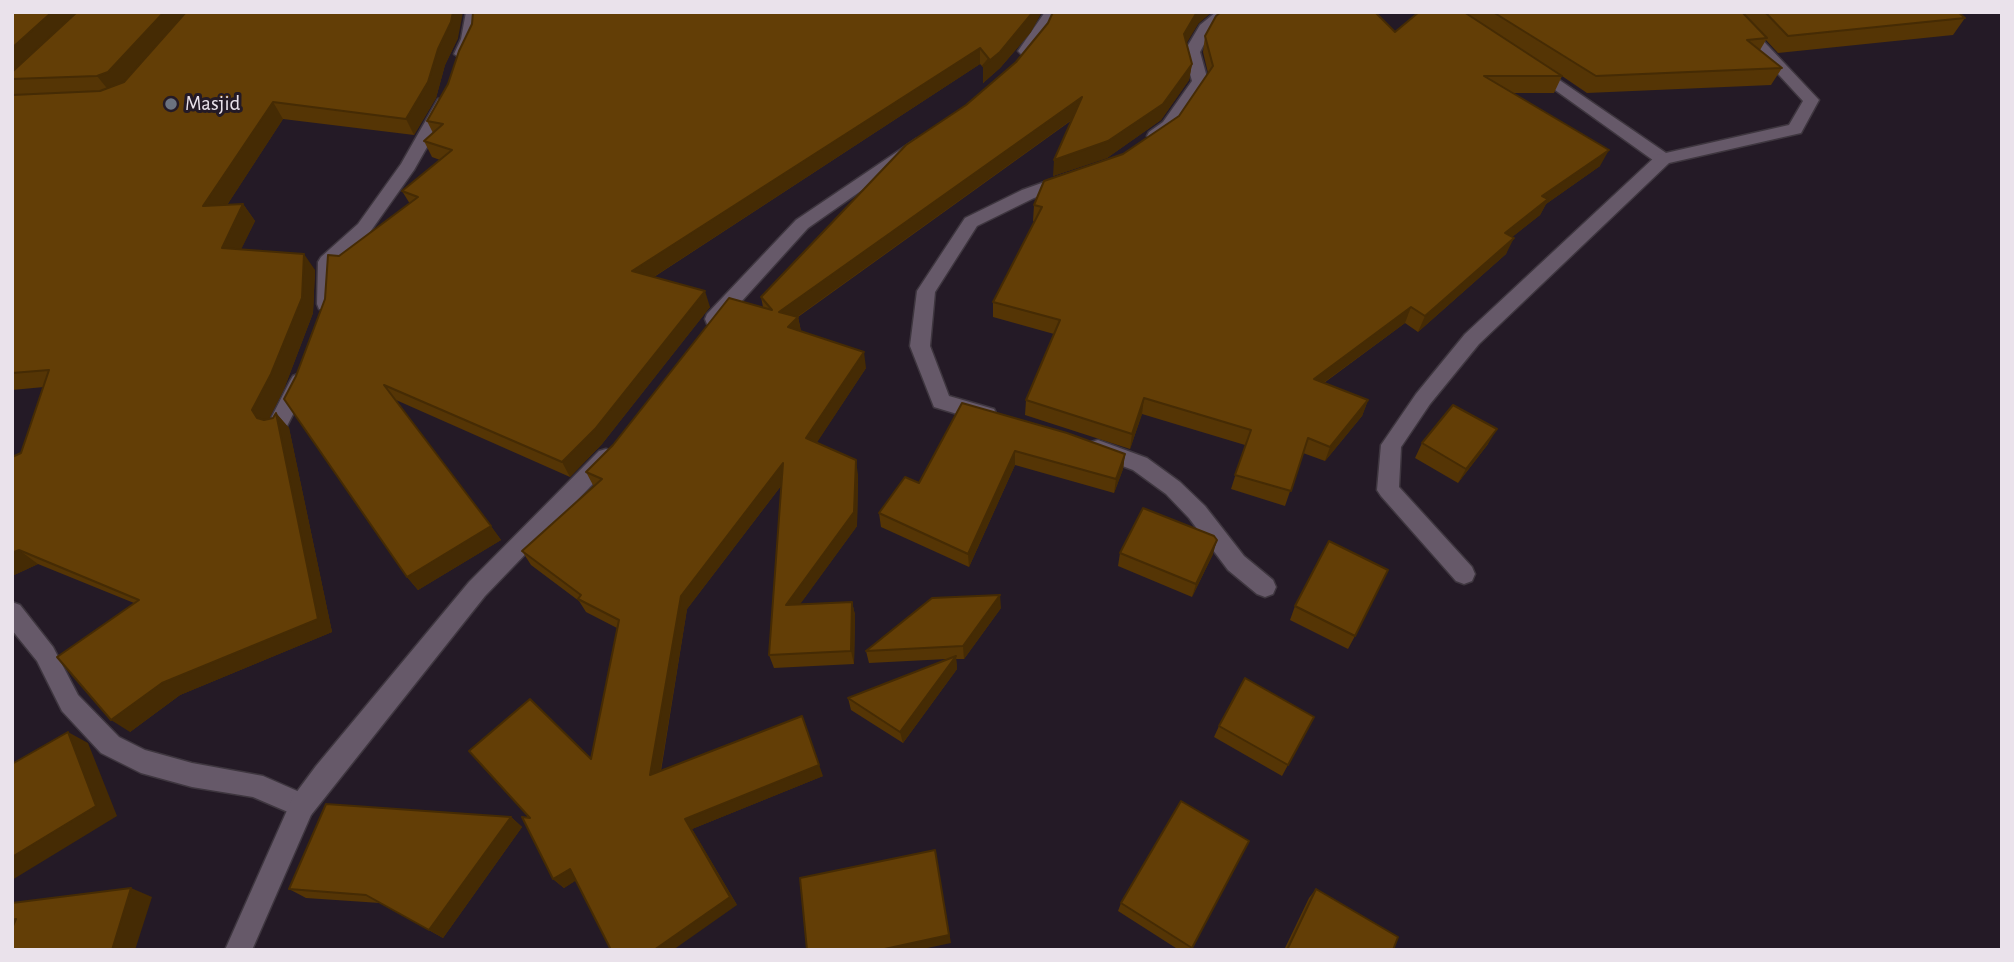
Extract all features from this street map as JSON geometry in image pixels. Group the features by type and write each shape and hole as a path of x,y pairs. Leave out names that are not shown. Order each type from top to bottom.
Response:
{"street":[{"path":"456,66 469,39 473,12"},
{"path":"1016,63 1040,35 1052,12"},
{"path":"1136,149 1169,127 1200,81 1192,52 1205,28 1226,12"},
{"path":"1464,574 1388,490 1391,445 1423,398 1472,339 1663,159 1795,129 1811,100 1728,12"},
{"path":"1527,63 1663,159"},
{"path":"320,327 326,314 327,262 364,228 408,166 446,99 449,88"},
{"path":"702,334 802,224 936,130"},
{"path":"1006,420 942,402 920,346 926,291 971,222 1028,194 1089,173"},
{"path":"278,424 306,365"},
{"path":"237,950 302,806 370,717 430,649 477,589 618,442"},
{"path":"1082,442 1140,464 1173,488 1197,512 1236,563 1265,587"},
{"path":"12,612 45,653 70,703 110,745 141,761 192,775 254,785 302,806"}],"building":[{"path":"12,12 52,12 12,48"},
{"path":"77,12 164,12 108,72 97,76 12,79 12,72"},
{"path":"186,12 453,12 428,82 406,119 273,102 203,206 243,204 222,248 304,254 302,298 271,374 252,410 257,418 264,420 273,418 276,413 318,619 162,683 111,720 57,657 139,600 19,550 12,553 12,457 21,453 49,370 12,373 12,95 100,91 124,82"},
{"path":"473,12 1033,12 1000,52 983,66 989,59 980,48 632,271 705,291 595,429 562,462 384,385 491,526 407,577 284,399 296,376 325,299 328,255 339,256 418,197 402,191 452,150 424,141 443,124 427,121 448,84 472,24"},
{"path":"1053,12 1197,12 1184,34 1192,64 1163,104 1108,141 1054,160 1082,97 779,312 798,317 788,327 864,352 806,438 856,460 854,512 786,605 852,602 851,651 769,655 783,463 681,596 650,775 802,716 819,765 685,819 730,897 654,950 611,950 570,869 553,879 522,817 530,818 469,751 530,699 591,759 619,620 578,599 581,595 522,551 602,479 586,472 613,445 729,298 772,310 761,297 906,145 966,105 1016,62 1048,23"},
{"path":"1221,12 1375,12 1395,32 1419,12 1464,12 1562,76 1484,76 1609,150 1542,196 1548,199 1505,233 1514,238 1425,316 1411,307 1314,379 1368,400 1330,447 1308,438 1291,491 1235,475 1251,430 1144,398 1132,434 1026,400 1060,320 993,302 1042,207 1034,205 1044,181 1123,154 1179,116 1213,66 1205,36"},
{"path":"1493,12 1742,12 1767,38 1747,40 1782,68 1596,76"},
{"path":"1765,12 1958,12 1965,18 1788,36"},
{"path":"962,403 1067,433 1125,454 1116,479 1015,451 968,554 879,513 905,477 919,483"},
{"path":"1453,405 1497,429 1466,469 1422,443"},
{"path":"1143,508 1214,536 1217,540 1196,584 1120,553"},
{"path":"1329,541 1388,570 1355,636 1295,606"},
{"path":"1000,595 963,646 866,651 932,598"},
{"path":"956,656 900,732 848,698"},
{"path":"1245,678 1314,717 1288,765 1219,726"},
{"path":"68,732 96,806 12,857 12,764"},
{"path":"1181,801 1249,841 1192,948 1121,903"},
{"path":"326,804 511,817 429,930 366,895 289,889"},
{"path":"935,850 949,935 880,950 807,950 800,878"},
{"path":"131,888 112,950 12,950 12,928 16,919 12,920 12,903"},
{"path":"1316,889 1398,937 1393,950 1287,950"}],"place":[{"name":"Masjid","path":"171,104"}]}
